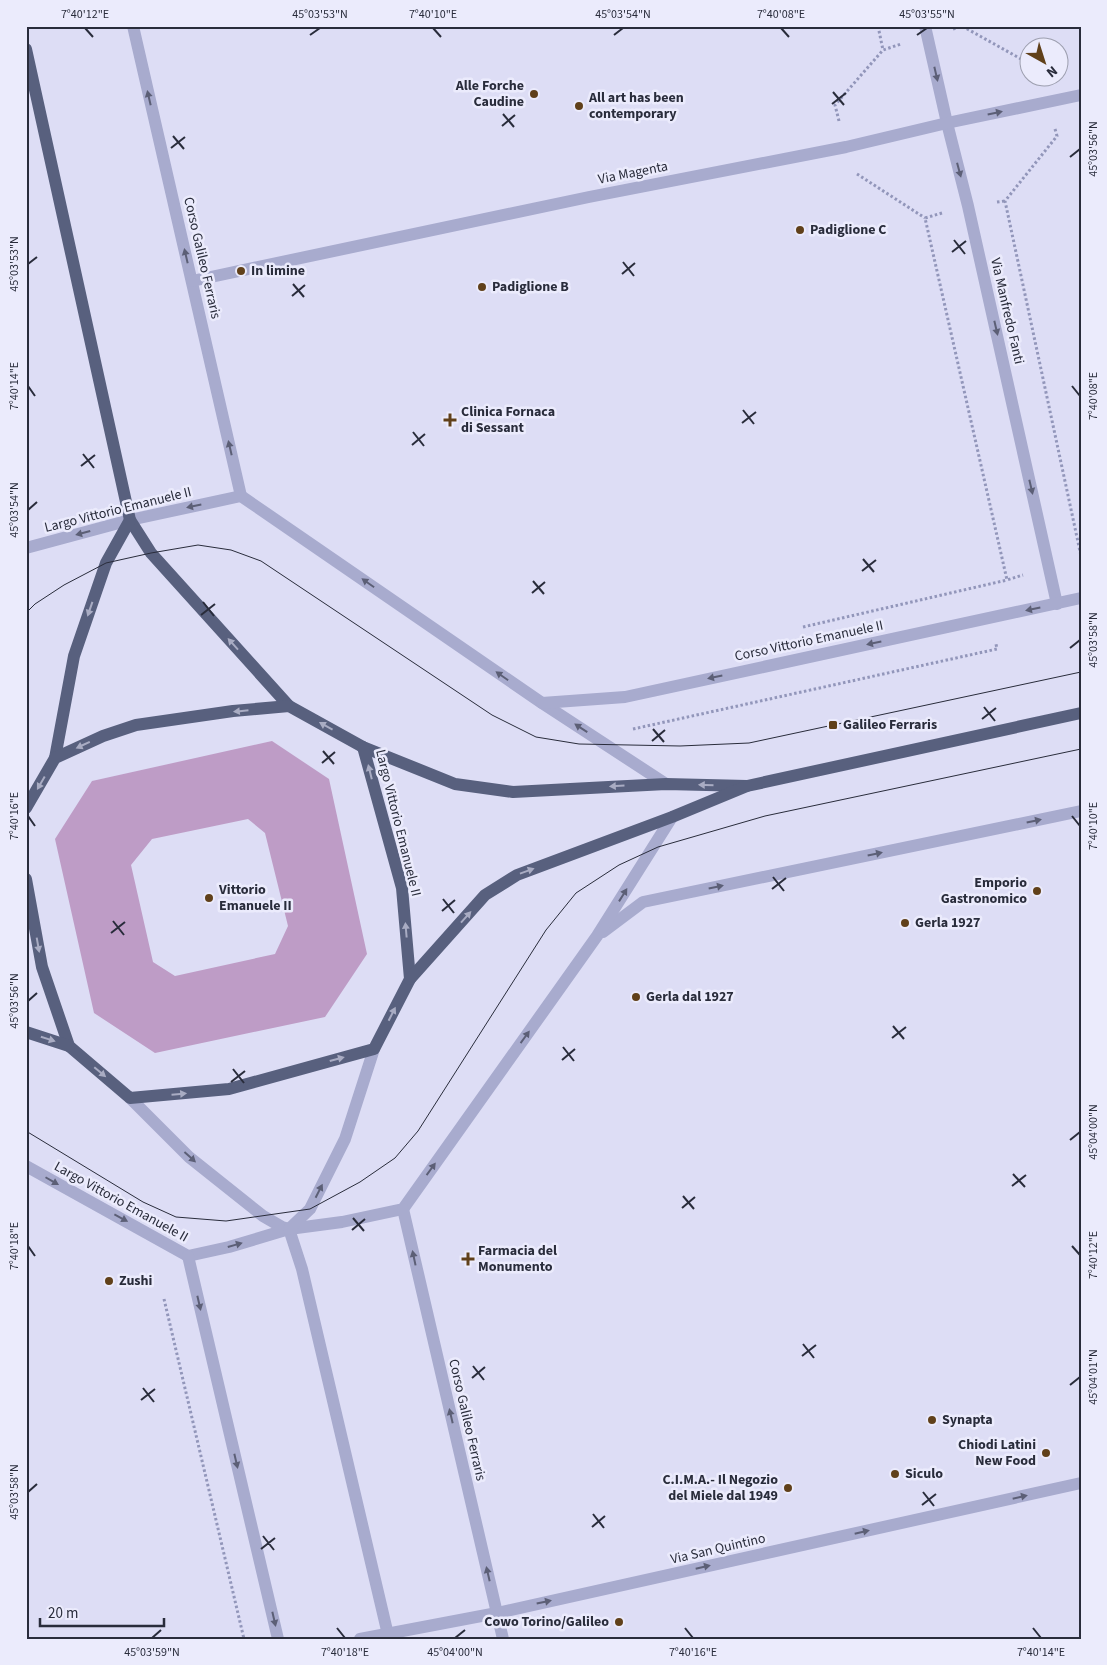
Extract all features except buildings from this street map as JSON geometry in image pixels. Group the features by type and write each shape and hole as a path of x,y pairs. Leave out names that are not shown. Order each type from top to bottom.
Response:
{"main road":[{"path":"26,49 130,520 151,552 289,706"},
{"path":"26,808 55,758 74,656 106,563 130,520"},
{"path":"55,758 103,736 136,725 233,711 289,706"},
{"name":"Largo Vittorio Emanuele II","path":"289,706 364,747 402,888 410,979"},
{"path":"26,1032 69,1046 130,1098 229,1089 374,1049 410,979 485,895 517,875 672,817 747,786 1081,713"},
{"path":"364,747 455,784 513,792 666,784 747,786"},
{"path":"26,879 42,967 69,1046"}],"street":[{"name":"Corso Galileo Ferraris","path":"133,26 242,496"},
{"name":"Via Manfredo Fanti","path":"926,31 968,206 1057,604"},
{"name":"Via Magenta","path":"192,281 588,197 846,147 947,123 1081,95"},
{"name":"Largo Vittorio Emanuele II","path":"26,548 130,520 242,496"},
{"path":"242,496 542,703 666,784"},
{"name":"Corso Vittorio Emanuele II","path":"542,703 625,697 1081,598"},
{"path":"597,936 643,902 1081,811"},
{"path":"403,1209 597,936 672,817"},
{"path":"289,1229 310,1209 345,1139 374,1049"},
{"path":"130,1098 189,1157 264,1216 289,1229"},
{"name":"Largo Vittorio Emanuele II","path":"26,1166 188,1256 229,1247 289,1229 342,1222 403,1209"},
{"name":"Corso Galileo Ferraris","path":"403,1209 502,1639"},
{"path":"289,1229 302,1269 389,1636"},
{"path":"188,1256 278,1639"},
{"name":"Via San Quintino","path":"360,1639 389,1636 497,1613 1081,1483"}],"path":[{"path":"878,26 883,50"},
{"path":"1020,58 962,26 926,31 883,50 835,105 854,172 925,218 1007,580 1049,567"},
{"path":"925,218 968,206 1005,200 1057,136"},
{"path":"1005,200 1081,556"},
{"path":"164,1299 244,1639"}],"shaded area":[{"path":"272,741 329,779 367,954 325,1017 155,1053 94,1013 55,839 92,781","holes":["248,819 265,833 288,926 275,954 175,976 153,962 131,865 152,839"]}],"tram line":[{"path":"26,613 35,604 64,585 106,563 198,545 231,550 261,561 492,715 536,737 579,744 680,746 749,743 1081,672"},
{"path":"26,1131 143,1202 176,1217 226,1221 310,1209 360,1182 395,1158 418,1131 546,930 576,893 619,865 658,847 765,816 1081,749"}],"place":[{"name":"Alle Forche Caudine","path":"534,94"},
{"name":"All art has been contemporary","path":"579,106"},
{"name":"Padiglione C","path":"800,230"},
{"name":"In limine","path":"241,271"},
{"name":"Padiglione B","path":"482,287"},
{"name":"Clinica Fornaca di Sessant","path":"450,420"},
{"name":"Galileo Ferraris","path":"833,725"},
{"name":"Emporio Gastronomico","path":"1037,891"},
{"name":"Vittorio Emanuele II","path":"209,898"},
{"name":"Gerla 1927","path":"905,923"},
{"name":"Gerla dal 1927","path":"636,997"},
{"name":"Farmacia del Monumento","path":"468,1259"},
{"name":"Zushi","path":"109,1281"},
{"name":"Synapta","path":"932,1420"},
{"name":"Chiodi Latini New Food","path":"1046,1453"},
{"name":"Siculo","path":"895,1474"},
{"name":"C.I.M.A.- Il Negozio del Miele dal 1949","path":"788,1488"},
{"name":"Cowo Torino/Galileo","path":"619,1622"}]}
